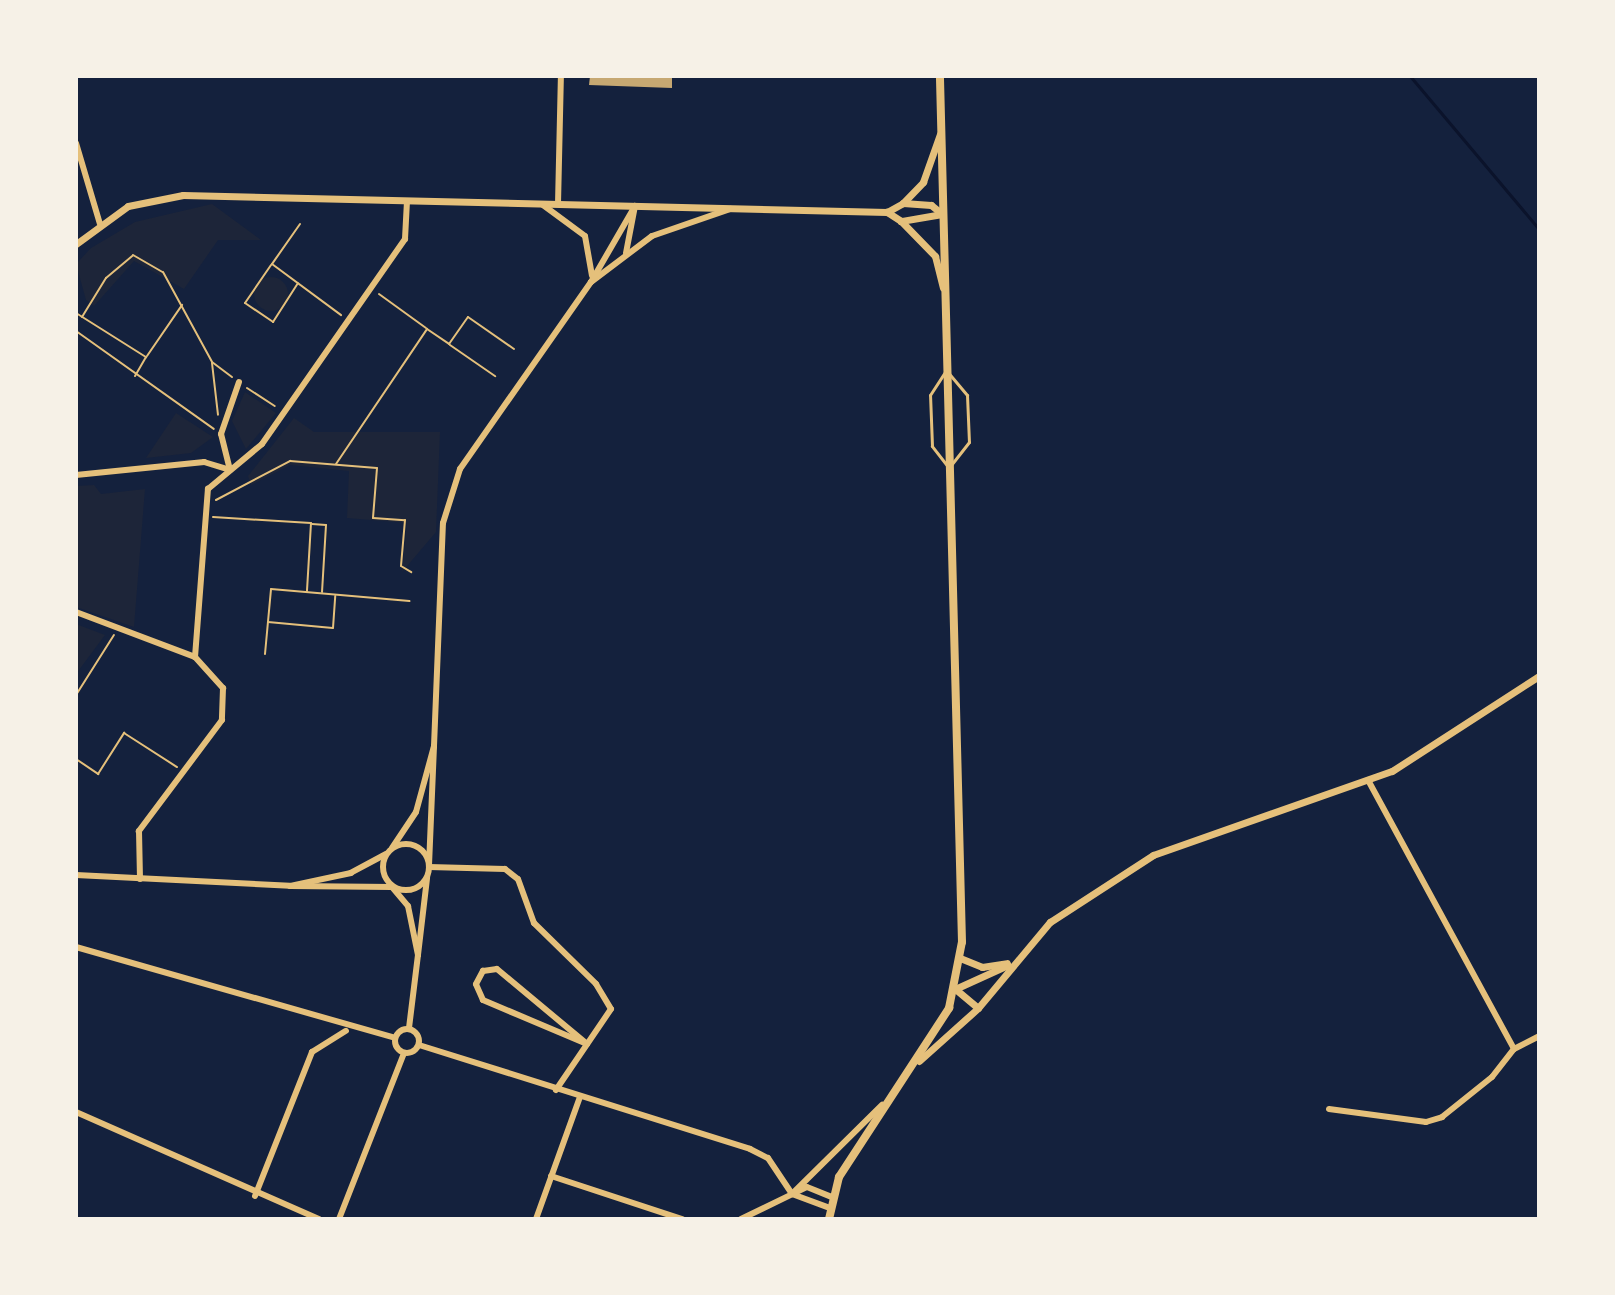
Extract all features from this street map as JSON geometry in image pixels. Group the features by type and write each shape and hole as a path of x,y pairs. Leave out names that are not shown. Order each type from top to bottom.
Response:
{"main road":[{"path":"829,1219 832,1197 894,1095 919,1061 955,989 960,958 940,76"}],"street":[{"path":"558,204 561,76"},
{"path":"76,244 128,206 183,195 887,212 903,203 923,182 941,132"},
{"path":"76,143 100,224"},
{"path":"195,657 208,489 262,444 405,239 407,201"},
{"path":"903,203 931,205 942,214"},
{"path":"540,204 585,236 591,282"},
{"path":"625,255 635,206"},
{"path":"635,206 591,282 460,469 443,523 429,867 409,1028 419,1045 750,1149 768,1158 792,1194 830,1208"},
{"path":"591,282 611,274 625,255 652,236 732,208"},
{"path":"887,212 901,221 935,256 943,288"},
{"path":"901,221 942,214"},
{"path":"230,470 219,433 239,382"},
{"path":"76,475 204,462 230,470"},
{"path":"76,612 195,657 210,669 227,705 139,831 140,879"},
{"path":"919,1061 978,1008 1013,962 1050,922 1153,855 1368,780 1539,676"},
{"path":"418,955 408,906 383,875 389,851 416,812 434,746"},
{"path":"1368,780 1514,1049"},
{"path":"290,886 351,873 389,851 413,845 429,867"},
{"path":"429,867 505,869 518,879 534,923 596,984 611,1009 556,1090"},
{"path":"76,875 412,890 427,878"},
{"path":"76,947 349,1030 395,1038 409,1028"},
{"path":"960,958 982,967 1013,962"},
{"path":"978,1008 955,989 1013,962"},
{"path":"497,969 587,1044 483,1000 476,984 483,971 497,969"},
{"path":"255,1196 312,1052 349,1030"},
{"path":"1329,1109 1434,1119 1463,1104 1514,1049 1539,1036"},
{"path":"395,1038 404,1053"},
{"path":"339,1219 404,1053 419,1045"},
{"path":"792,1194 894,1095"},
{"path":"536,1219 580,1097"},
{"path":"76,1112 124,1127 255,1196 319,1219"},
{"path":"551,1176 678,1219"},
{"path":"741,1219 807,1187 832,1197"}],"lane":[{"path":"946,370 967,395 969,442 949,468 932,446 930,395 946,370"}],"path":[{"path":"298,283 273,322 245,303 300,224"},
{"path":"82,317 106,278 133,255 163,272 212,362 219,433"},
{"path":"272,264 349,320"},
{"path":"371,288 495,376"},
{"path":"135,377 182,305"},
{"path":"76,313 146,357"},
{"path":"449,344 468,317 514,349"},
{"path":"335,465 427,329"},
{"path":"76,331 135,377 219,433"},
{"path":"212,362 284,412"},
{"path":"214,517 221,494 290,461 377,468 373,518 405,520 401,566 411,572"},
{"path":"206,516 326,525 321,593"},
{"path":"307,592 311,523"},
{"path":"265,654 271,589 409,601"},
{"path":"268,622 333,628 336,594"},
{"path":"76,695 119,628"},
{"path":"76,759 98,774 124,733 182,770"}],"shaded area":[{"path":"212,204 261,240 218,240 184,289 134,261 94,306 86,300 76,264 91,248 135,222"},
{"path":"271,277 283,282 288,294 283,306 271,311 259,306 254,294 259,282"},
{"path":"245,392 276,413 246,449 232,421"},
{"path":"176,413 213,437 191,453 146,458"},
{"path":"294,418 314,432 440,432 436,532 402,572 407,523 347,518 349,471 290,465 251,485 248,476"},
{"path":"94,485 101,494 145,489 134,627 76,607 76,486"},
{"path":"76,624 105,635 76,674"}],"building":[{"path":"590,76 672,76 672,88 589,85"}],"waterway":[{"path":"1410,76 1539,229"}]}
